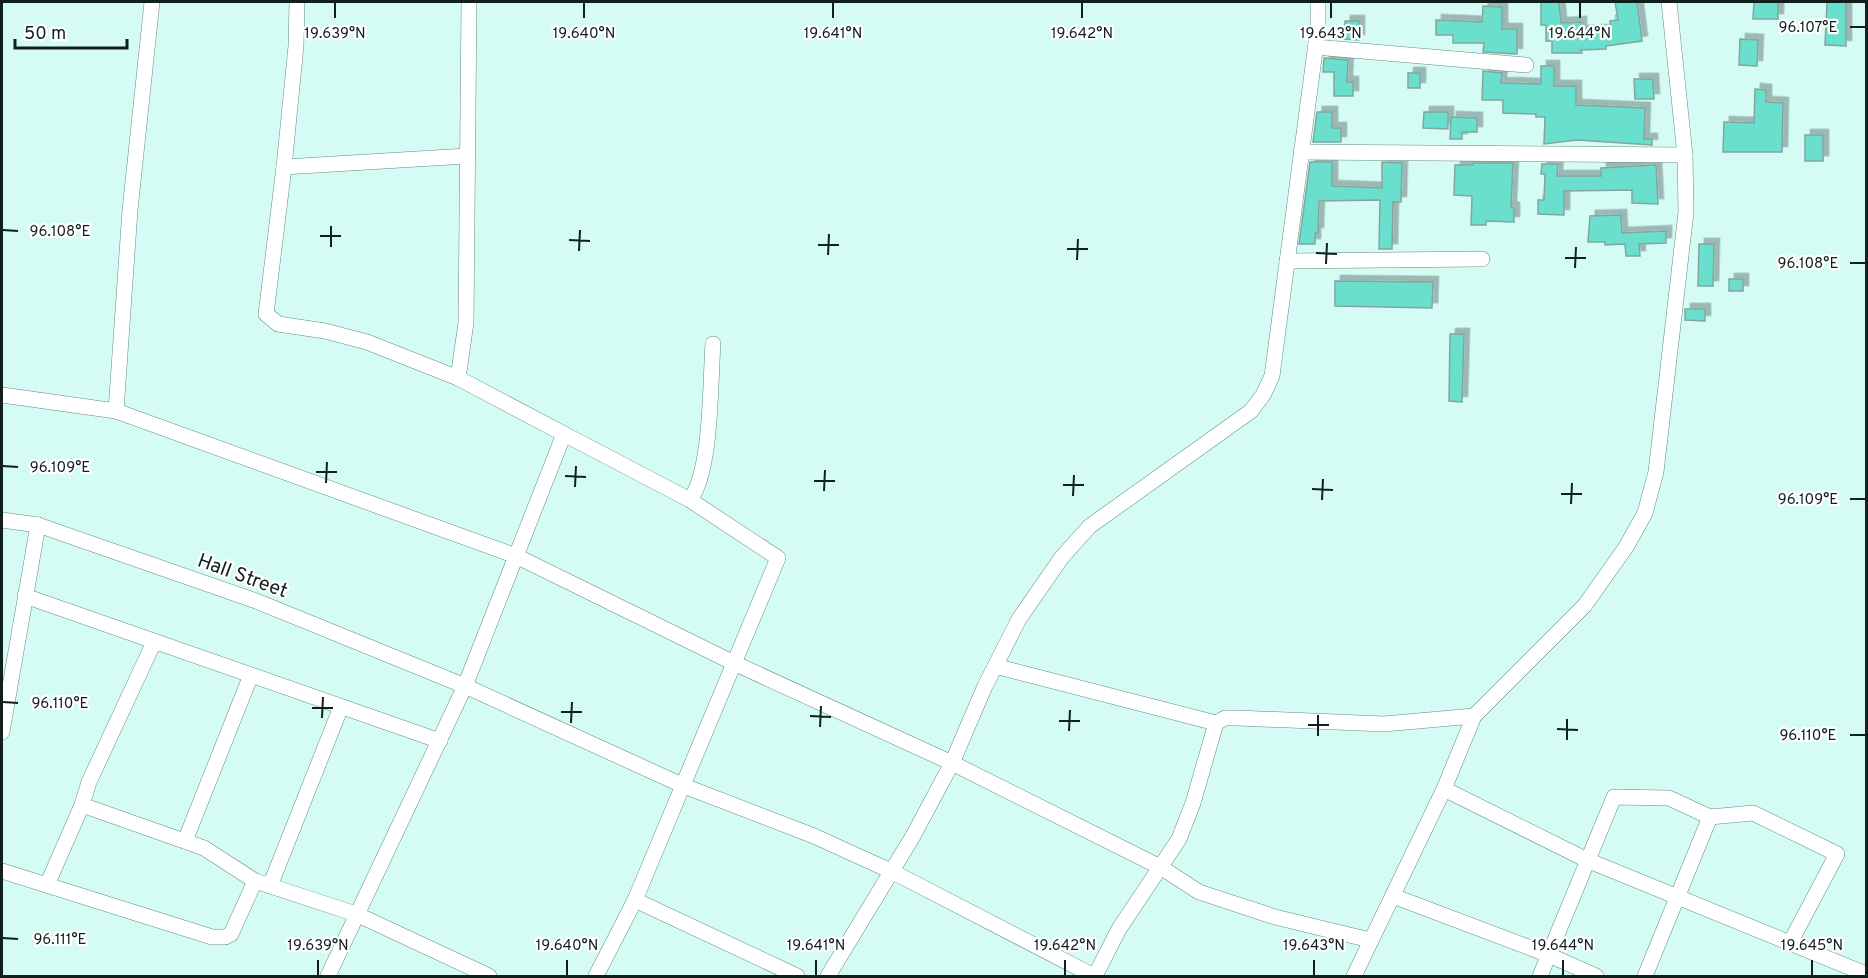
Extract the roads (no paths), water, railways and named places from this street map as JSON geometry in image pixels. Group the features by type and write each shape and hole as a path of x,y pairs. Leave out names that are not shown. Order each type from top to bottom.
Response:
{"street":[{"path":"116,411 130,210 152,2"},
{"path":"297,2 296,46 284,167 266,307 270,320 278,324 325,331 368,342 459,378 690,500 778,558 736,664 635,900 596,976"},
{"path":"459,378 466,323 470,2"},
{"path":"828,976 893,872 952,763 995,666 1019,619 1062,557 1090,526 1251,411 1263,395 1272,376 1315,47 1317,2"},
{"path":"1354,976 1444,789 1474,716 1585,605 1626,547 1645,513 1656,472 1686,212 1685,155 1669,2"},
{"path":"1315,47 1526,65"},
{"path":"1301,152 1685,155"},
{"path":"284,167 467,156"},
{"path":"1287,261 1482,259"},
{"path":"690,500 697,490 704,465 713,344"},
{"path":"2,395 116,411 516,556 736,664 952,763 1162,868 1199,892 1221,901 1370,939"},
{"path":"328,976 465,686 564,434"},
{"name":"Hall Street","path":"2,520 38,525 256,601 465,686 684,786 814,836 893,872 1095,976"},
{"path":"2,732 38,525"},
{"path":"25,596 440,741"},
{"path":"47,885 82,805 89,782 154,642"},
{"path":"995,666 1216,723 1225,718 1238,718 1384,724 1474,716"},
{"path":"185,842 251,675"},
{"path":"2,871 212,937 225,937 231,934 262,883 341,707"},
{"path":"1095,976 1119,929 1162,868 1179,839 1193,803 1216,723"},
{"path":"1444,789 1587,860 1866,974"},
{"path":"1540,976 1614,797 1669,798 1710,817 1753,813 1837,854 1790,943"},
{"path":"82,805 204,848 262,883 357,914 489,976"},
{"path":"1645,976 1710,817"},
{"path":"1393,896 1549,955 1596,976"},
{"path":"635,900 797,976"}]}
